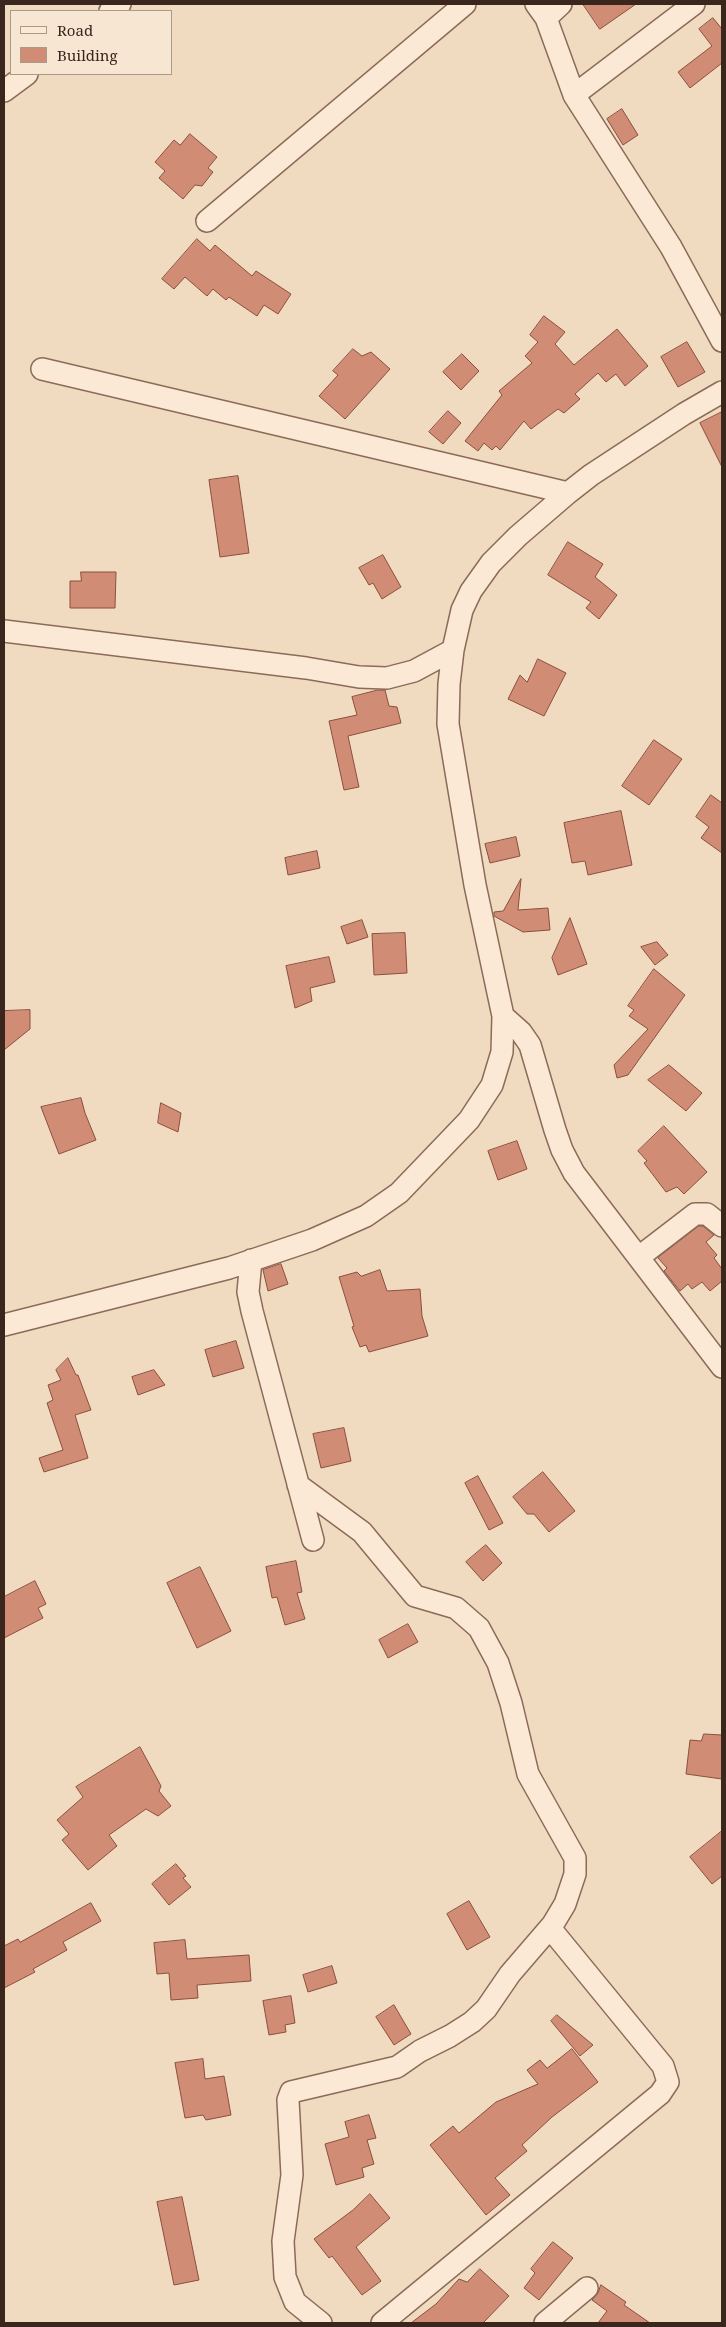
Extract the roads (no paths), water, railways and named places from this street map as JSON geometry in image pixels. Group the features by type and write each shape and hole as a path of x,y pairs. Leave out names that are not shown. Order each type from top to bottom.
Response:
{"street":[{"path":"207,221 465,4"},
{"path":"574,95 694,4"},
{"path":"548,8 574,95 671,247 722,341"},
{"path":"4,91 26,75"},
{"path":"42,369 568,493"},
{"path":"4,1325 251,1260 312,1240 366,1216 399,1193 469,1120 492,1086 502,1052 503,1016 475,885 448,724 448,684 452,650 462,610 471,591 491,563 518,536 568,493 591,475 676,419 722,392"},
{"path":"4,631 306,668 359,677 387,678 414,671 452,650"},
{"path":"503,1016 521,1032 530,1045 555,1130 562,1150 574,1173 722,1366"},
{"path":"639,1257 695,1214 707,1214 722,1226"},
{"path":"251,1260 248,1292 252,1312 313,1540"},
{"path":"298,1484 362,1532 415,1596 456,1608 479,1628 498,1663 511,1703 528,1774 575,1858 575,1874 565,1904 550,1928 510,1974 486,2010 450,2036 420,2051 397,2067 291,2092 288,2100 292,2176 283,2241 286,2277 295,2302 321,2323"},
{"path":"382,2323 660,2094 668,2082 663,2066 550,1928"},
{"path":"545,2323 586,2288"}]}
